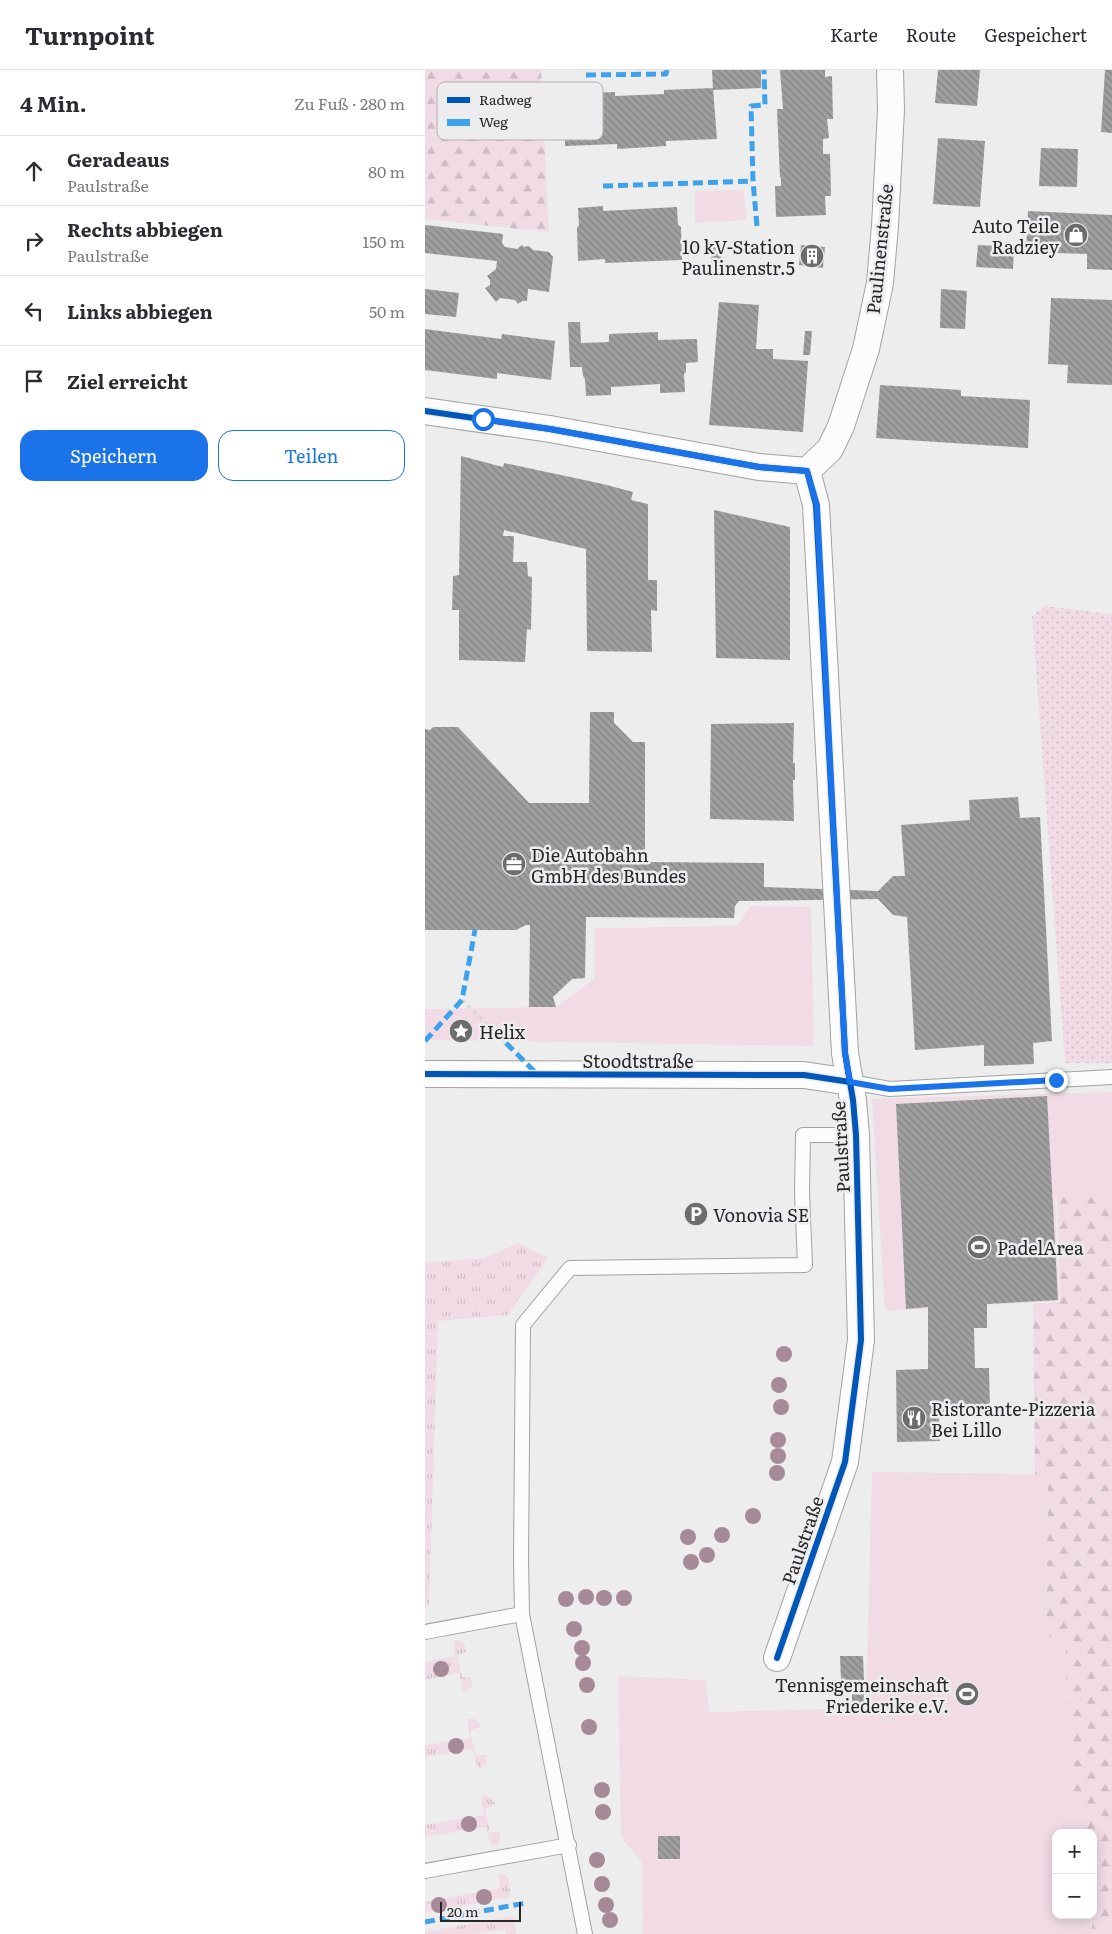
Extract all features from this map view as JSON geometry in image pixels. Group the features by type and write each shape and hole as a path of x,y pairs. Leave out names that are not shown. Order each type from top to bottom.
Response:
{"street":[{"name":"Paulinenstraße","path":"807,471 830,449 841,426 868,340 880,283 891,110 890,70"},
{"path":"425,411 550,429 759,467 807,471"},
{"name":"Paulstraße","path":"777,1658 845,1462 861,1340 856,1135 845,1053 817,505 807,471"},
{"name":"Stoodtstraße","path":"425,1074 804,1075 850,1082"}],"lane":[{"path":"850,1082 890,1089 1112,1077"},
{"path":"585,1934 522,1614 523,1325 569,1268 805,1265 802,1192 803,1136 856,1135"},
{"path":"425,1632 522,1614"},
{"path":"425,1871 569,1845"}],"path":[{"path":"461,1000 506,1043"}],"green space":[{"path":"425,70 541,70 542,82 437,82 437,140 544,140 549,232 425,219"},
{"path":"744,190 746,220 695,223 695,191"},
{"path":"1045,606 1112,614 1112,1063 1065,1063 1032,616"},
{"path":"750,906 811,907 814,1046 425,1040 425,1009 556,1007 595,978 595,928 737,926"},
{"name":"PadelArea","path":"1112,1092 1112,1197 1055,1198 1059,1301 885,1311 872,1099"},
{"path":"1112,1197 1112,1934 1092,1934 1092,1919 1097,1919 1097,1829 1086,1829 1085,1813 1070,1798 1065,1644 1046,1634 1048,1474 1035,1474 1033,1304 1060,1302 1057,1198"},
{"path":"518,1243 548,1258 508,1315 438,1321 429,1606 425,1607 425,1263 484,1258"},
{"name":"Tennisgemeinschaft Friederike e.V.","path":"872,1472 1048,1474 1046,1634 1065,1644 1070,1798 1085,1813 1086,1829 1052,1829 1052,1919 1091,1919 1092,1934 643,1934 642,1862 621,1837 618,1676 706,1680 709,1712 866,1708"},
{"path":"456,1640 464,1643 467,1652 457,1655 462,1677 471,1677 472,1687 463,1692 459,1673 425,1680 425,1662 455,1656 454,1642"},
{"path":"473,1718 482,1726 470,1731 476,1755 487,1755 486,1764 478,1768 472,1749 425,1757 425,1745 470,1738 467,1719"},
{"path":"487,1795 496,1804 485,1809 490,1832 500,1832 500,1841 496,1846 491,1845 486,1827 425,1837 425,1825 484,1815 481,1797"},
{"path":"498,1873 503,1873 509,1879 510,1897 425,1913 425,1902 500,1888"},
{"path":"513,1916 517,1934 506,1934 505,1929 474,1934 425,1934 425,1932"}],"building":[{"path":"712,70 761,70 761,88 713,90"},
{"path":"780,70 825,70 825,77 832,76 833,119 827,119 829,138 823,139 823,154 830,154 831,196 825,196 826,215 776,217 775,186 781,186 777,109 783,109"},
{"path":"938,70 980,70 977,106 935,103"},
{"path":"1105,70 1112,70 1112,133 1101,132"},
{"path":"713,88 717,139 666,141 666,146 617,149 617,144 565,146 565,140 603,140 603,92 615,92 615,96 664,94 664,90"},
{"path":"938,138 985,141 980,207 933,204"},
{"path":"1041,148 1078,149 1077,187 1039,186"},
{"path":"603,206 603,211 677,207 678,225 681,227 682,260 605,263 605,259 578,261 578,208"},
{"path":"1028,211 1112,215 1112,270 1087,269 1087,254 1026,252"},
{"path":"425,225 503,234 502,243 505,247 517,249 522,245 524,247 529,246 533,250 549,252 553,257 549,292 528,289 527,301 522,301 518,304 515,300 500,298 496,302 485,288 490,285 490,280 487,276 496,269 497,261 425,253"},
{"path":"713,241 723,242 721,264 711,264"},
{"name":"10 kV-Station Paulinenstr.5","path":"801,245 825,247 823,268 799,265"},
{"path":"978,245 1014,247 1013,269 976,267"},
{"path":"425,289 459,293 456,317 425,314"},
{"path":"941,289 967,291 965,329 940,328"},
{"path":"1051,298 1112,300 1112,385 1067,383 1068,365 1048,364"},
{"path":"719,302 759,305 756,349 773,349 773,359 808,361 803,432 709,425"},
{"path":"568,322 580,322 581,343 609,342 609,334 658,332 658,340 697,339 698,362 686,363 686,372 684,374 685,392 660,393 660,384 611,387 611,395 586,396 582,367 570,367"},
{"path":"425,329 501,339 502,334 555,341 551,380 497,373 497,379 425,370"},
{"path":"805,331 812,331 810,355 803,355"},
{"path":"880,385 961,390 961,396 1030,400 1028,448 876,438"},
{"path":"461,456 503,467 504,463 603,484 633,492 631,500 648,504 648,580 657,580 657,611 651,610 652,652 587,651 586,549 504,530 503,536 514,536 513,562 527,562 528,576 532,577 531,630 527,629 525,662 459,660 459,610 452,610 453,576 459,575"},
{"path":"714,510 790,527 790,660 716,658"},
{"path":"590,712 614,712 614,723 633,742 645,742 645,862 764,863 764,887 878,891 893,876 905,876 901,825 970,820 969,800 1018,797 1020,818 1040,817 1052,1041 1033,1043 1034,1064 984,1066 984,1045 915,1050 907,917 893,915 878,899 739,901 735,906 734,918 586,917 585,978 572,979 553,997 556,1007 529,1007 530,925 516,930 425,930 425,729 430,730 433,727 458,727 529,803 589,803"},
{"path":"794,723 794,821 710,819 711,724"},
{"name":"PadelArea","path":"1047,1096 1058,1300 987,1304 987,1328 974,1328 975,1368 989,1368 990,1413 939,1414 940,1441 897,1442 896,1370 928,1369 928,1307 906,1309 896,1104"},
{"path":"840,1656 863,1656 864,1680 841,1680"},
{"path":"852,1694 864,1694 864,1706 852,1707"},
{"path":"658,1836 680,1836 680,1859 658,1859"}],"marked path":[{"path":"586,75 666,74 667,70"},
{"path":"757,226 753,181 751,106 765,105 764,70"},
{"path":"603,186 753,181"},
{"path":"425,1041 462,1000 475,930"},
{"path":"506,1043 537,1074"},
{"path":"425,1922 525,1903"}],"cycle path":[{"path":"425,411 550,429 759,467 807,471 816,505 845,1053 853,1100 856,1135 861,1340 845,1462 777,1658"},
{"path":"425,1074 804,1075 850,1082"}],"place":[{"name":"Auto Teile Radziey","path":"1076,235"},
{"name":"10 kV-Station Paulinenstr.5","path":"812,256"},
{"name":"Die Autobahn GmbH des Bundes","path":"514,864"},
{"name":"Helix","path":"461,1031"},
{"name":"Vonovia SE","path":"696,1214"},
{"name":"PadelArea","path":"979,1247"},
{"name":"Ristorante-Pizzeria Bei Lillo","path":"914,1418"},
{"name":"Tennisgemeinschaft Friederike e.V.","path":"967,1694"}],"route":[{"path":"483,419 550,429 759,467 807,471 817,505 845,1053 850,1082 890,1089 1056,1080"}]}
